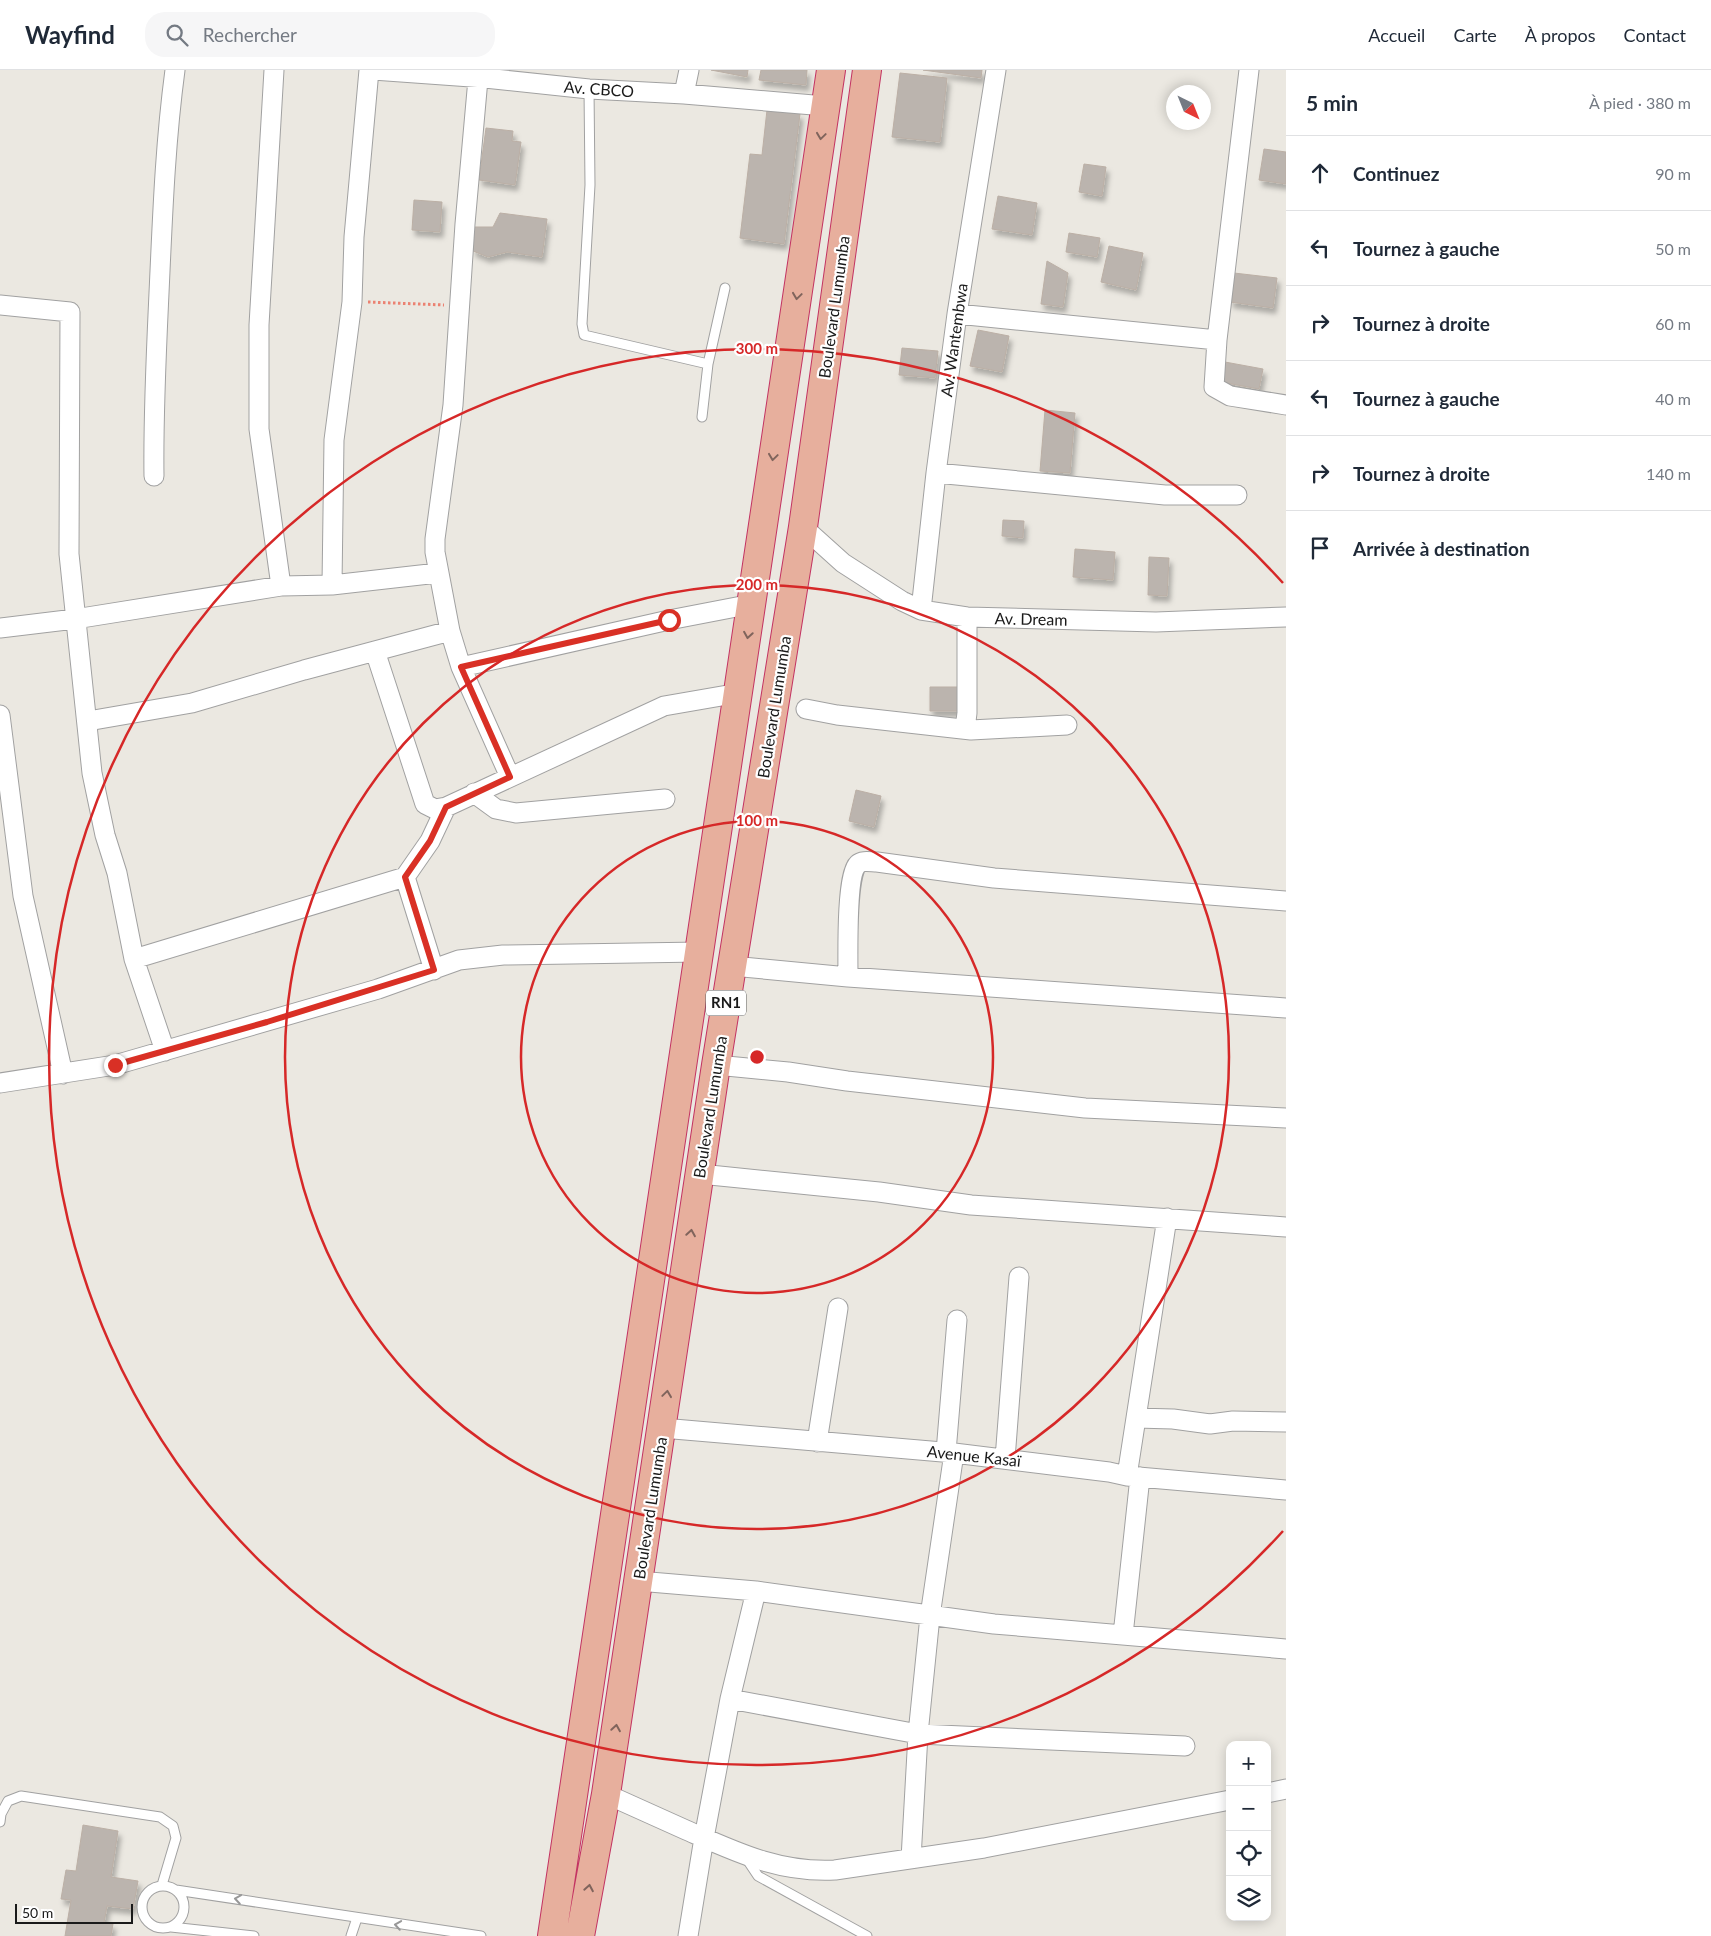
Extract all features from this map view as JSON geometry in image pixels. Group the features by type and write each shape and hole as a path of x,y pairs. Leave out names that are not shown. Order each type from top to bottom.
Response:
{"highway":[{"name":"Boulevard Lumumba","path":"552,1936 598,1617 700,952 831,70"},
{"name":"Boulevard Lumumba","path":"580,1936 606,1794 716,1065 803,527 867,70"}],"street":[{"path":"154,476 154,414 168,122 176,70"},
{"path":"274,70 259,325 259,429 281,586"},
{"path":"332,585 334,440 352,302 354,237 369,70"},
{"name":"Av. CBCO","path":"373,70 483,76 589,89 684,94 826,106"},
{"path":"684,94 689,70"},
{"name":"Av. Wantembwa","path":"921,610 936,473 957,314 996,70"},
{"path":"1249,70 1217,340 1214,387 1230,396 1286,405"},
{"path":"483,76 465,224 453,405 435,539 438,573 450,631 461,667 510,777"},
{"path":"0,305 70,312 69,554 88,720 92,773 134,959 164,1051"},
{"path":"957,314 1217,340"},
{"path":"936,473 1165,495 1237,495"},
{"name":"Av. Dream","path":"803,527 843,563 902,601 921,610 966,618 1156,622 1286,617"},
{"path":"0,628 75,619 281,586 332,585 438,573"},
{"path":"461,667 669,620 752,604"},
{"path":"965,729 967,713 966,618"},
{"path":"88,720 192,703 450,631"},
{"path":"375,651 425,804 435,810 446,807 664,706 739,693"},
{"path":"806,709 837,715 965,729 1067,725"},
{"path":"0,715 23,896 63,1074"},
{"path":"474,793 496,809 516,813 665,799"},
{"path":"134,959 405,877 430,841 446,807"},
{"path":"848,977 852,881 856,865 862,862 877,862 994,878 1286,901"},
{"path":"405,877 434,970"},
{"path":"0,1083 115,1065 285,1017 434,970 459,960 502,955 700,952"},
{"path":"732,966 848,977 1286,1008"},
{"path":"716,1065 788,1072 847,1082 1085,1108 1286,1118"},
{"path":"700,1174 879,1192 971,1205 1286,1224"},
{"path":"1122,1635 1134,1476 1136,1418 1167,1218"},
{"path":"1005,1459 1019,1277"},
{"path":"817,1442 838,1308"},
{"path":"911,1859 918,1734 950,1453 957,1320"},
{"path":"1136,1418 1173,1419 1210,1424 1233,1421 1286,1422"},
{"name":"Avenue Kasaï","path":"662,1428 950,1453 1134,1476 1286,1490"},
{"path":"638,1581 756,1591 994,1624 1286,1649"},
{"path":"688,1936 730,1699 756,1591"},
{"path":"730,1699 918,1734 1185,1746"},
{"path":"1271,1792 1286,1790"},
{"path":"606,1794 744,1856 789,1868 814,1871 835,1870 984,1848 1226,1801"}],"lane":[{"path":"589,89 590,185 582,324 584,335 708,364"},
{"path":"702,417 708,364 725,288"},
{"path":"0,1822 1,1814 8,1801 21,1796 160,1817 173,1826 176,1838 162,1885"},
{"path":"744,1856 758,1876 867,1936"},
{"path":"254,1936 171,1927 156,1928 144,1918 142,1904 148,1891 162,1885 176,1890 481,1936"},
{"path":"171,1927 182,1917 184,1902 176,1890"},
{"path":"351,1936 357,1918"}],"path":[{"path":"352,302 460,305"}],"building":[{"path":"711,70 748,70 747,77"},
{"path":"761,70 807,70 806,85 759,80"},
{"path":"923,70 982,70 981,78"},
{"path":"900,73 947,78 940,142 892,137"},
{"path":"767,110 800,114 784,244 740,238 750,154 762,155"},
{"path":"486,128 513,131 512,141 521,142 515,185 479,180"},
{"path":"1264,149 1286,152 1286,184 1259,180"},
{"path":"1084,164 1106,167 1102,196 1079,192"},
{"path":"998,196 1037,203 1032,235 992,229"},
{"path":"414,200 442,202 440,232 412,230"},
{"path":"500,213 547,219 542,257 507,252 488,257 473,251 474,227 493,227"},
{"path":"1069,233 1100,238 1097,257 1066,252"},
{"path":"1109,246 1143,253 1136,290 1101,282"},
{"path":"1047,261 1068,273 1063,307 1041,304"},
{"path":"1234,273 1277,278 1273,308 1230,302"},
{"path":"978,330 1009,336 1002,372 970,366"},
{"path":"902,348 938,351 935,378 899,375"},
{"path":"1225,362 1263,369 1259,389 1221,382"},
{"path":"1045,410 1075,413 1070,473 1040,471"},
{"path":"1003,520 1024,521 1023,538 1002,536"},
{"path":"1075,549 1115,552 1113,580 1073,577"},
{"path":"1149,557 1169,558 1167,596 1148,595"},
{"path":"930,687 963,687 963,711 930,711"},
{"path":"856,790 881,796 874,827 849,821"},
{"path":"83,1825 118,1831 111,1877 138,1881 133,1909 107,1906 104,1923 113,1924 111,1936 65,1936 71,1900 61,1899 66,1870 76,1871"}],"route":[{"path":"115,1065 378,989 434,970 405,877 430,841 446,807 510,777 461,667 669,620"}]}
